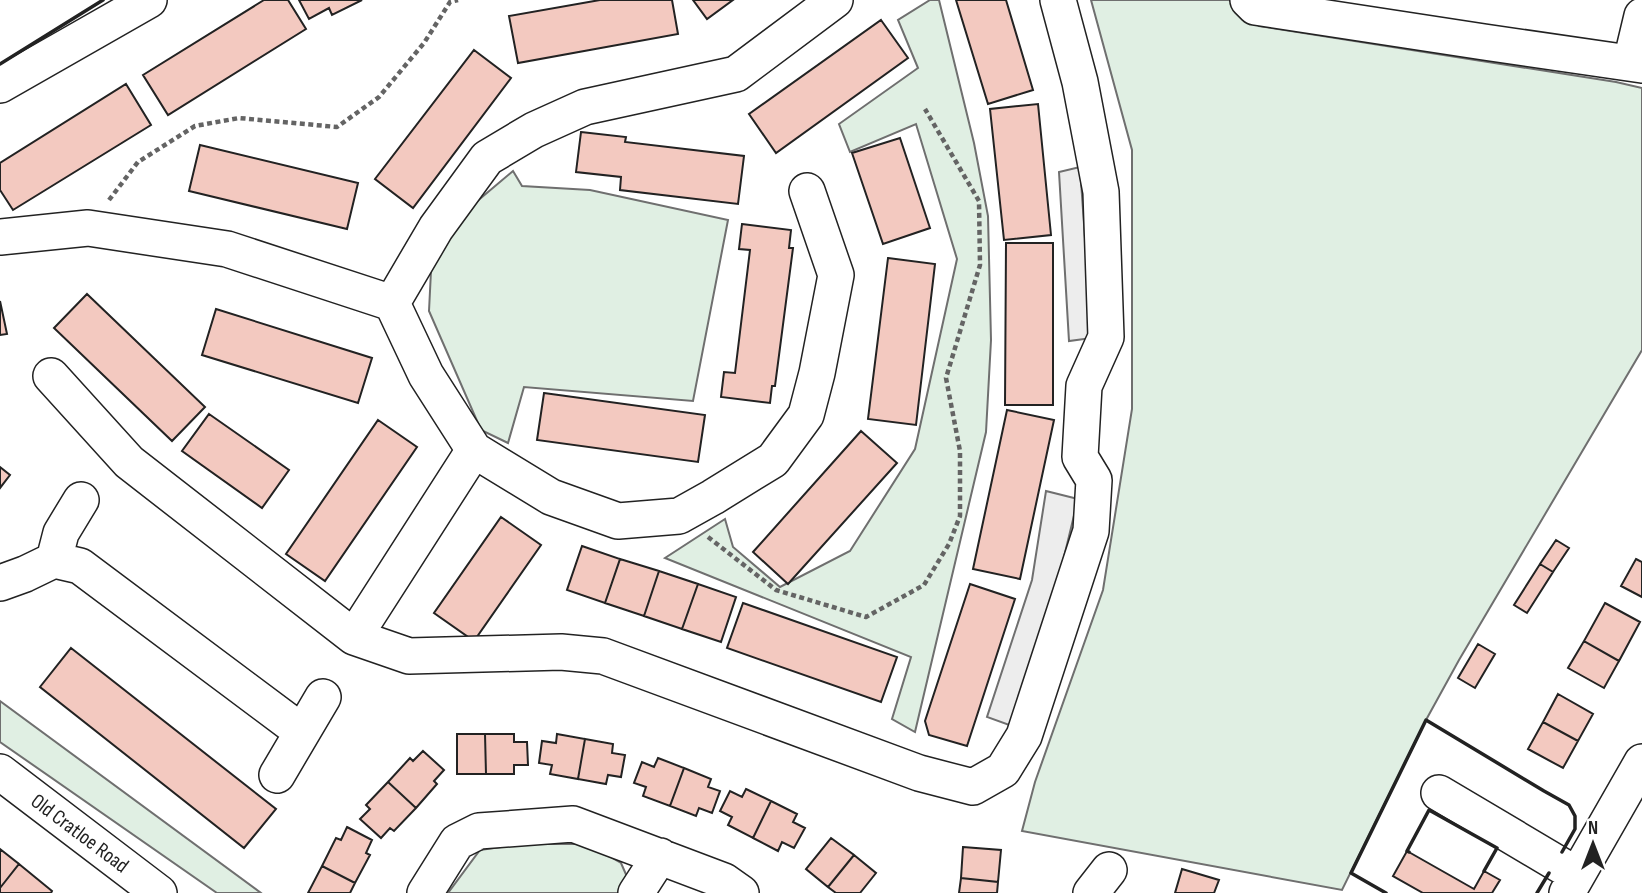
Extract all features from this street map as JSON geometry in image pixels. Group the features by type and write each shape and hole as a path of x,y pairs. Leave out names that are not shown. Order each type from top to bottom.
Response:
{"street":[{"path":"0,85 149,0"},
{"path":"392,303 436,228 487,158 534,130 584,107 736,74 835,0"},
{"path":"51,376 129,462 354,637 409,656 561,652 603,656 919,773 973,787 1003,770 1024,736 1091,531 1094,480 1080,457 1084,386 1106,337 1101,192 1080,82 1058,0"},
{"path":"1248,0 1255,7 1636,63 1642,16"},
{"path":"0,237 88,228 226,249 392,303 426,375 474,450 551,497 618,521 679,516 713,497 773,460 806,415 836,275 807,191"},
{"path":"354,637 474,450"},
{"path":"54,559 61,533 81,500"},
{"path":"0,583 54,559 80,566 302,733"},
{"path":"278,775 323,697"},
{"path":"1439,793 1572,884 1642,762"},
{"name":"Old Cratloe Road","path":"0,772 148,890"},
{"path":"425,893 457,842 480,831 573,824 724,881 741,893"},
{"path":"636,893 660,856"}],"path":[{"path":"88,228 138,162 195,126 239,118 337,127 379,97 424,43 450,2 458,0"},
{"path":"679,516 776,590 866,617 924,585 949,544 960,516 960,451 946,378 980,265 979,201 925,109"}],"green space":[{"path":"930,0 939,0 974,143 988,216 991,340 986,432 915,732 892,719 911,657 665,558 725,519 733,547 780,587 850,551 915,449 957,259 916,124 850,152 839,124 918,68 898,20"},
{"path":"1091,0 1229,0 1259,26 1642,88 1642,350 1459,660 1426,720 1342,890 1022,831 1035,782 1103,590 1132,409 1132,150"},
{"path":"513,171 522,186 590,190 728,220 693,401 524,387 508,443 481,430 429,311 432,251 475,203"},
{"path":"0,701 261,893 217,893 0,742"},
{"path":"522,844 588,844 621,863 628,879 619,893 448,893 480,850"}],"shaded area":[{"path":"1080,167 1092,338 1069,341 1059,172"},
{"path":"1046,491 1078,499 1056,590 1012,726 987,717 1032,580"}],"building":[{"path":"264,0 288,0 306,29 168,115 143,75"},
{"path":"299,0 362,0 332,15 329,8 309,19"},
{"path":"600,0 672,0 678,34 518,63 509,16"},
{"path":"693,0 733,0 707,19"},
{"path":"956,0 1006,0 1033,90 988,104"},
{"path":"881,20 908,58 776,153 749,114"},
{"path":"474,50 511,78 413,208 375,179"},
{"path":"126,84 151,125 13,210 0,190 0,163"},
{"path":"1038,104 1051,235 1004,240 990,109"},
{"path":"581,132 626,137 625,142 744,156 738,204 620,190 621,177 576,172"},
{"path":"900,138 930,228 883,244 852,153"},
{"path":"200,145 358,183 347,229 189,191"},
{"path":"742,224 791,230 789,248 793,248 775,386 772,386 770,403 721,397 724,372 735,373 750,250 739,249"},
{"path":"1006,243 1053,243 1053,405 1005,405"},
{"path":"888,258 935,264 916,425 868,419"},
{"path":"87,294 205,407 172,441 54,328"},
{"path":"0,301 7,334 0,335"},
{"path":"216,309 372,358 358,403 202,355"},
{"path":"544,393 705,415 698,462 537,440"},
{"path":"1007,410 1054,420 1020,579 973,569"},
{"path":"209,414 289,470 262,508 182,451"},
{"path":"378,420 417,447 325,581 286,554"},
{"path":"861,431 897,463 788,584 753,552"},
{"path":"0,467 10,475 0,488"},
{"path":"501,517 541,545 474,641 434,613"},
{"path":"1556,540 1569,548 1553,572 1540,564"},
{"path":"582,546 620,559 605,603 567,590"},
{"path":"620,559 659,571 644,616 605,603"},
{"path":"1636,559 1642,562 1642,597 1621,586"},
{"path":"1540,564 1553,572 1527,613 1514,605"},
{"path":"659,571 698,584 682,629 644,616"},
{"path":"698,584 736,597 721,642 682,629"},
{"path":"970,584 1015,599 967,746 929,735 925,721"},
{"path":"743,603 897,657 881,702 727,648"},
{"path":"1605,603 1640,622 1619,661 1584,641"},
{"path":"1584,641 1619,661 1604,688 1568,668"},
{"path":"1478,644 1495,654 1475,688 1458,678"},
{"path":"71,648 276,809 244,848 40,687"},
{"path":"1558,694 1593,714 1578,741 1543,722"},
{"path":"1543,722 1578,741 1563,768 1528,749"},
{"path":"457,734 485,734 486,774 457,774"},
{"path":"485,734 514,734 514,742 527,742 528,765 514,765 514,774 486,774"},
{"path":"557,734 585,739 578,779 550,774 552,765 539,763 542,741 556,743"},
{"path":"585,739 613,744 612,753 625,755 621,777 608,775 606,784 578,779"},
{"path":"423,751 444,770 434,781 437,784 416,808 388,782 410,758 413,761"},
{"path":"658,758 684,768 670,806 643,796 646,787 634,783 642,762 654,767"},
{"path":"684,768 711,779 708,787 720,791 712,813 699,808 696,816 670,806"},
{"path":"388,782 416,808 394,831 390,828 381,838 360,819 370,809 366,805"},
{"path":"746,789 771,801 753,838 728,825 732,817 720,811 730,791 742,797"},
{"path":"771,801 797,814 793,822 805,828 794,848 782,842 778,851 753,838"},
{"path":"347,827 372,840 366,853 370,855 355,883 322,866 336,838 341,840"},
{"path":"831,838 854,855 828,887 806,869"},
{"path":"963,847 1001,850 998,882 961,878"},
{"path":"0,849 19,864 0,888"},
{"path":"1407,851 1474,889 1484,871 1500,880 1492,893 1423,893 1393,876"},
{"path":"854,855 876,873 860,893 836,893 828,887"},
{"path":"19,864 52,891 51,893 0,893 0,888"},
{"path":"322,866 355,883 350,893 308,893"},
{"path":"1182,869 1219,880 1214,893 1175,893"},
{"path":"961,878 998,882 997,893 959,893"}],"wall":[{"path":"0,64 103,0"},
{"path":"1386,893 1351,873 1426,720 1569,805 1575,816 1575,829 1562,852"},
{"path":"1409,852 1407,851 1429,810 1497,848 1484,871"},
{"path":"1537,893 1549,873"}]}
